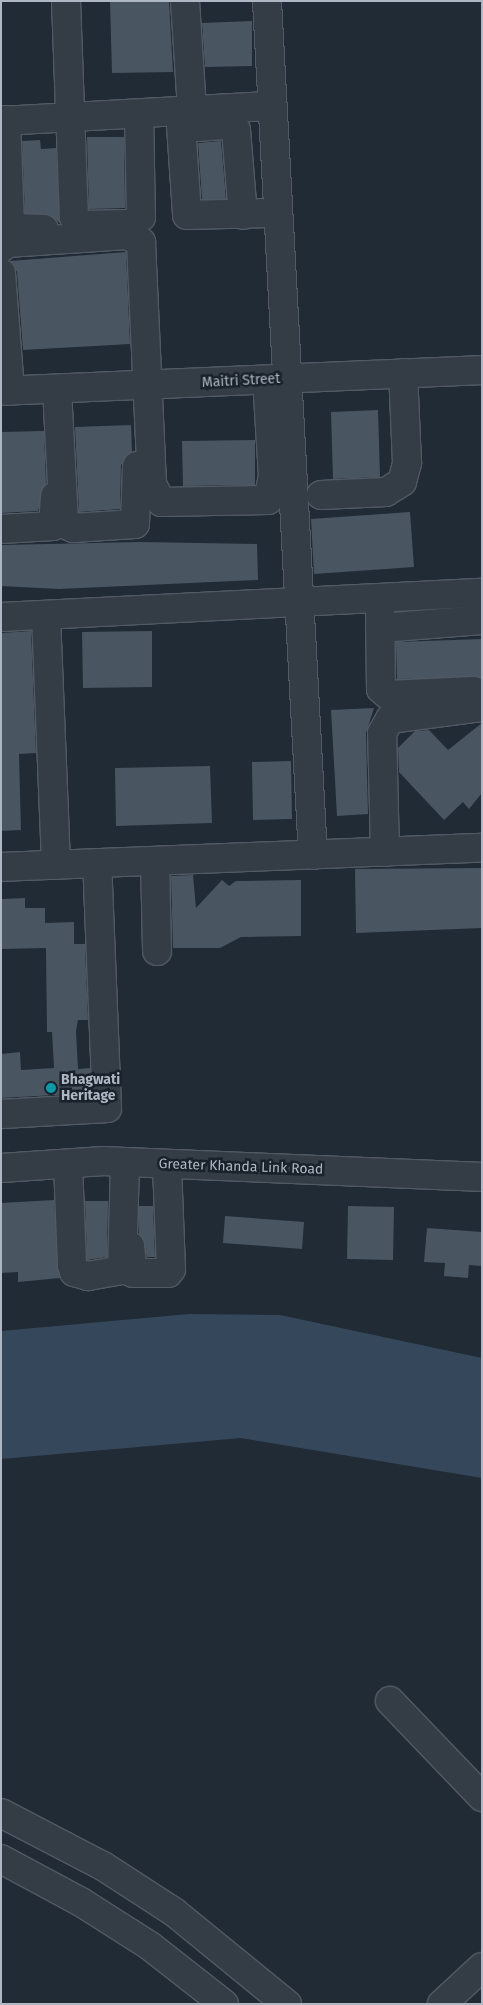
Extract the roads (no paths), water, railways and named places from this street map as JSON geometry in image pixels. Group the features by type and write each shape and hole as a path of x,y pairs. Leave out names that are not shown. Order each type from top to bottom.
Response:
{"street":[{"path":"66,1 64,117 63,215 58,226 51,229 14,228 10,223 4,120 64,117 139,114 184,116 273,106"},
{"path":"185,1 184,116 187,215 278,214"},
{"path":"142,385 152,484 161,502 263,501 272,488 276,379 278,214 267,1"},
{"path":"64,117 76,222 130,224 143,210 139,114"},
{"path":"184,116 227,125 236,130 243,215"},
{"path":"1,248 7,242 128,235 138,239 142,385 138,512 130,526 64,524 54,390"},
{"path":"1,272 6,391"},
{"name":"Maitri Street","path":"6,391 482,370"},
{"path":"321,495 386,492 402,482 407,462 403,373"},
{"path":"276,379 301,602 312,855"},
{"path":"1,528 49,527 55,522 54,390"},
{"path":"1,617 482,593"},
{"path":"380,598 382,689 388,695 482,690"},
{"path":"46,615 56,865"},
{"path":"380,628 482,620"},
{"path":"385,852 382,733 390,720 482,707"},
{"path":"1,867 482,848"},
{"path":"155,861 157,951"},
{"path":"1,1114 107,1108 97,863"},
{"path":"68,1164 72,1265 74,1272 88,1276 122,1270 128,1162"},
{"path":"128,1162 130,1270 133,1274 171,1269 167,1164"},
{"name":"Greater Khanda Link Road","path":"1,1168 128,1162 482,1177"},
{"path":"390,1701 482,1796"},
{"path":"1,1813 103,1866 174,1912 287,2004"},
{"path":"1,1859 89,1907 224,2004"},
{"path":"442,2004 482,1967"}],"water":[{"path":"189,1314 280,1315 482,1358 482,1478 241,1438 1,1459 1,1331"}],"place":[{"name":"Bhagwati Heritage","path":"51,1088"}]}
